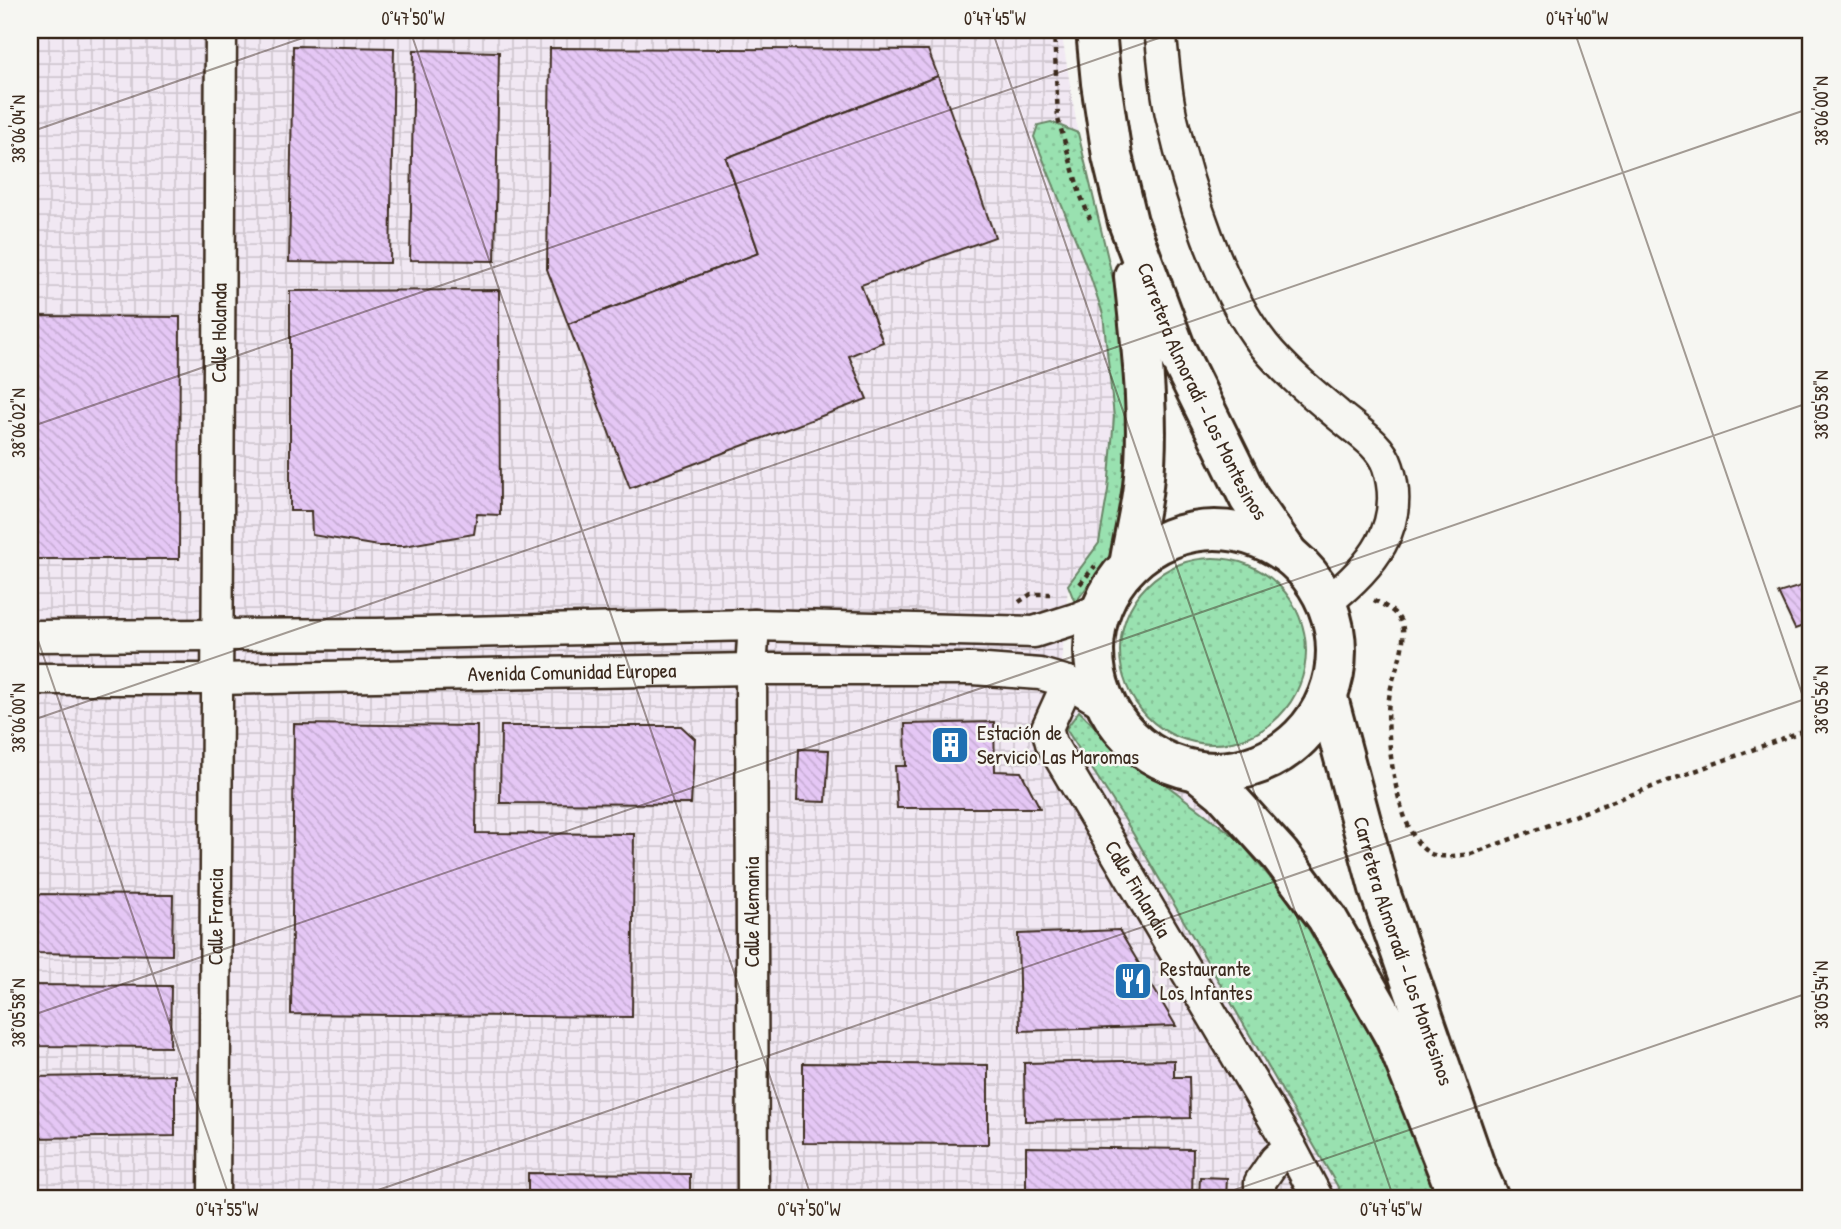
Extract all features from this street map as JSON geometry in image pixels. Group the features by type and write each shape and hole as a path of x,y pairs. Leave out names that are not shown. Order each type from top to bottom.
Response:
{"main road":[{"name":"Carretera Almoradí - Los Montesinos","path":"1096,30 1112,156 1111,225 1142,355 1143,485 1116,561"},
{"name":"Carretera Almoradí - Los Montesinos","path":"1111,225 1249,498 1288,554"},
{"path":"1206,530 1235,531 1263,539 1288,554 1317,584 1338,594 1335,675 1328,698 1311,726 1288,749 1260,764 1229,772 1181,771 1143,749 1122,730 1106,705 1097,682 1095,632 1102,608 1113,586 1116,561 1178,536 1206,530"},
{"name":"Carretera Almoradí - Los Montesinos","path":"1328,698 1380,892 1476,1169 1489,1199"},
{"name":"Carretera Almoradí - Los Montesinos","path":"1181,771 1223,792 1280,855 1327,918 1395,1037 1459,1199"}],"street":[{"name":"Calle Holanda","path":"217,635 221,30"},
{"path":"1160,30 1172,118 1192,187 1219,265 1246,319 1265,346 1317,398 1368,439 1388,465 1394,510 1387,533 1358,577 1338,594"},
{"name":"Avenida Comunidad Europea","path":"30,636 377,634 754,625 1034,632 1102,608"},
{"name":"Calle Alemania","path":"753,1199 751,669 754,625"},
{"name":"Calle Francia","path":"214,1199 217,635"},
{"name":"Avenida Comunidad Europea","path":"30,679 217,679 751,669 973,669 1040,674 1068,682 1106,705"},
{"path":"1051,744 1047,728 1068,682"},
{"name":"Calle Finlandia","path":"1051,744 1290,1146 1318,1199"},
{"path":"1259,1199 1259,1182 1275,1160 1290,1146"}],"path":[{"path":"1054,30 1058,119 1080,194 1111,225"},
{"path":"1058,624 1074,591 1116,561"},
{"path":"1000,631 1005,611 1031,594 1052,593"},
{"path":"1338,594 1393,610 1403,626 1402,649 1389,693 1389,751 1404,818 1414,841 1433,855 1471,854 1811,727"},
{"path":"1051,744 1073,757 1098,761 1118,756 1181,771"}],"shaded area":[{"path":"30,30 1061,30 1078,133 1121,313 1117,547 1075,603 1068,587 1062,660 1107,727 1241,832 1315,934 1380,1047 1443,1199 30,1199"}],"green space":[{"path":"997,30 1061,30 1061,37"},
{"path":"1051,122 1078,133 1121,313 1131,454 1117,547 1075,603 1068,585 1099,543 1108,490 1114,417 1103,314 1034,137 1038,125"},
{"path":"1213,558 1248,565 1278,586 1299,616 1306,651 1299,686 1278,716 1248,737 1213,744 1178,737 1148,716 1127,686 1120,651 1127,616 1148,586 1178,565"},
{"path":"1079,711 1112,744 1238,839 1298,911 1371,1037 1439,1199 1345,1199 1124,818 1066,729"}],"building":[{"path":"293,46 394,48 390,263 289,262"},
{"path":"550,48 928,50 938,76 726,158 759,253 568,324 547,269"},
{"path":"414,50 499,52 495,261 410,260"},
{"path":"938,76 995,237 861,285 883,342 849,356 867,399 630,488 568,324 759,253 726,158"},
{"path":"499,290 500,515 477,514 474,534 404,546 378,546 312,535 311,511 290,511 290,291"},
{"path":"30,316 180,317 179,559 30,559"},
{"path":"1811,583 1811,623 1795,629 1778,593"},
{"name":"Estación de Servicio Las Maromas","path":"994,722 995,771 1021,772 1040,808 897,808 895,766 906,766 905,724"},
{"path":"294,724 477,726 476,833 634,834 632,1017 291,1014"},
{"path":"501,726 681,726 695,739 691,804 500,803"},
{"path":"799,749 829,750 826,802 797,801"},
{"path":"30,894 173,895 172,955 30,953"},
{"path":"1119,930 1176,1026 1020,1031 1018,934"},
{"path":"30,985 171,986 170,1047 30,1046"},
{"path":"1174,1060 1174,1077 1189,1077 1190,1118 1025,1121 1024,1063"},
{"path":"803,1063 988,1065 988,1144 803,1143"},
{"path":"175,1075 175,1136 30,1138 30,1077"},
{"path":"1026,1147 1193,1149 1192,1199 1026,1199"},
{"path":"528,1173 690,1174 690,1199 528,1199"},
{"path":"1200,1177 1227,1178 1226,1199 1199,1199"}],"place":[{"name":"Estación de Servicio Las Maromas","path":"950,745"},
{"name":"Restaurante Los Infantes","path":"1133,981"}]}
